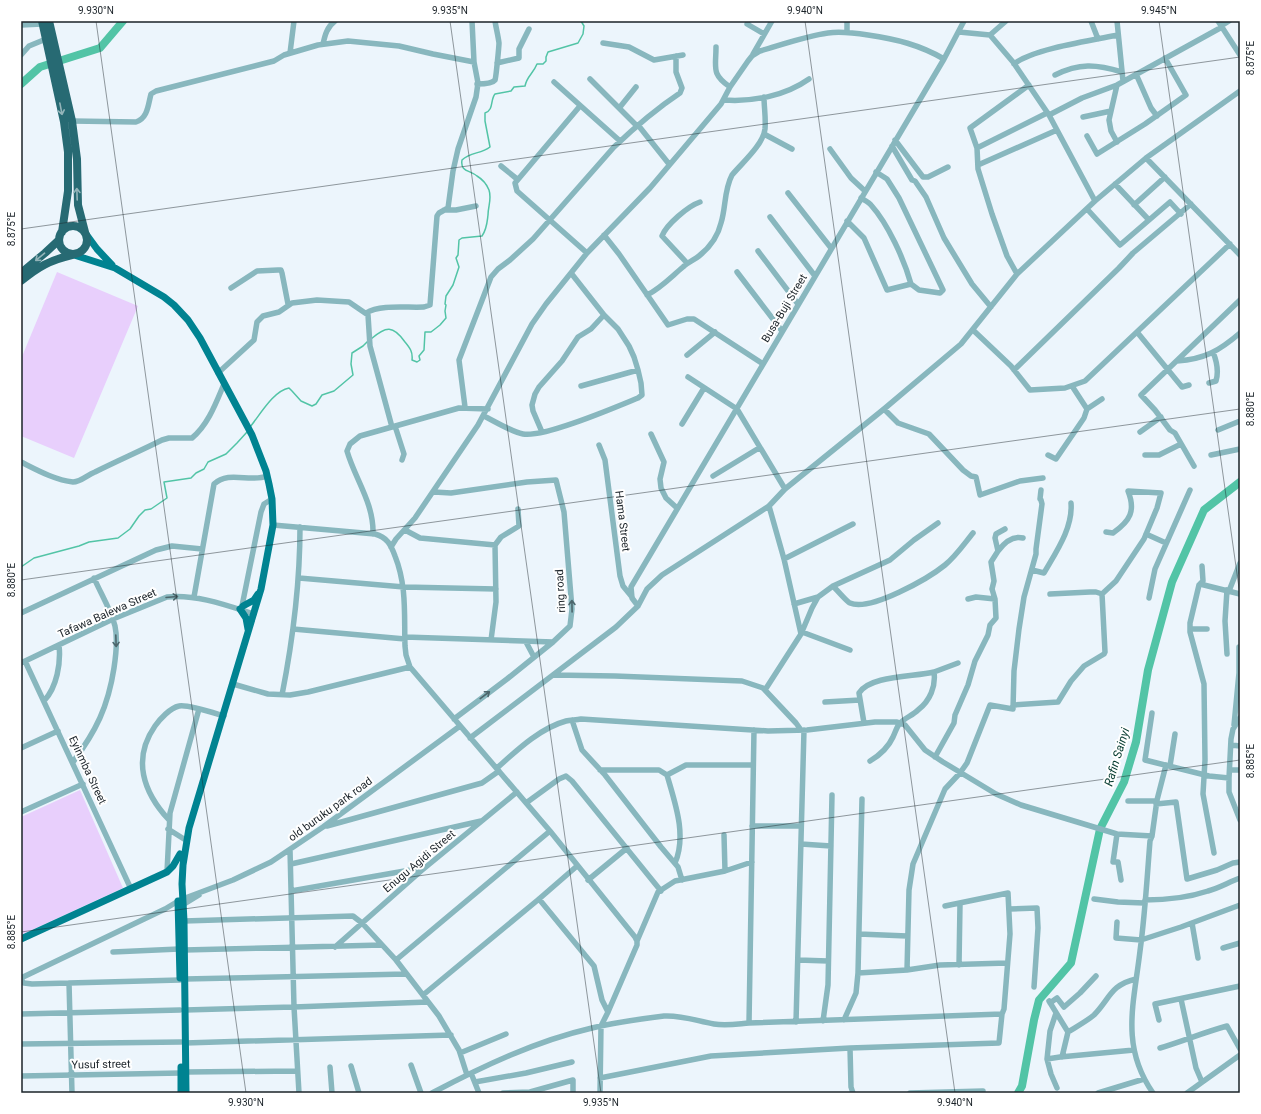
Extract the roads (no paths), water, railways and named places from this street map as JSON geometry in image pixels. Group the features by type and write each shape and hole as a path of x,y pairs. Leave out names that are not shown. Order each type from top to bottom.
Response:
{"highway":[{"path":"47,23 46,38 53,54"},
{"path":"21,282 45,264 83,251 88,240 78,205 77,159 72,121 57,70 47,23"},
{"path":"57,70 69,166 67,202 59,244 64,251 73,255"},
{"path":"21,273 45,253 66,228 72,226 81,228 86,233"}],"main road":[{"path":"86,233 102,255 115,268"},
{"path":"73,255 115,268 154,290 181,312 197,334 252,435 267,476 272,499 273,525 261,589 224,716 189,828 182,875 183,1043 186,1093"},
{"path":"248,633 246,618 242,607 254,600 261,589"},
{"path":"182,949 184,921 178,878 180,854 189,828"},
{"path":"21,939 167,872 174,866 180,854"},
{"path":"167,872 174,873 178,878"},
{"path":"181,1093 184,1073"}],"street":[{"path":"290,53 294,21"},
{"path":"324,44 326,32 330,24 335,21"},
{"path":"366,313 372,309 422,308 430,305 437,216 439,213 448,208 453,171 458,150 473,108 477,84 474,62 472,21"},
{"path":"477,84 490,83 495,80 497,76 499,43 495,21"},
{"path":"748,21 747,24 764,34"},
{"path":"391,547 434,492 484,416 539,312 587,253 650,188 724,100 730,87 752,56 772,21"},
{"path":"847,21 847,32"},
{"name":"Busa-Buji Street","path":"632,598 631,587 944,59 964,21"},
{"path":"990,35 1006,21"},
{"path":"1091,21 1098,39"},
{"path":"1117,21 1123,81"},
{"path":"977,148 993,141 995,138 1082,98 1117,85 1229,21"},
{"path":"21,25 47,23"},
{"path":"1220,25 1240,55"},
{"path":"497,63 518,58 519,49 529,29"},
{"path":"752,56 760,51 822,34 847,32 905,42 929,50 944,59"},
{"path":"959,32 990,35 1014,64 1048,114 1095,202"},
{"path":"1014,64 1030,55 1118,35"},
{"path":"21,55 29,46 46,38"},
{"path":"72,121 140,121 146,115 151,94 153,93 274,61 290,53 324,44 348,41 399,46 474,62"},
{"path":"603,43 628,47 654,60 683,55"},
{"path":"716,47 716,72 720,80 730,87"},
{"path":"465,408 459,360 491,277 498,268 510,260 529,243 620,142 638,125 681,90 682,86 676,72 676,56"},
{"path":"1087,136 1098,154 1157,116 1186,95 1165,58"},
{"path":"1055,75 1075,66 1085,65 1106,67 1122,72"},
{"path":"1136,74 1151,108 1157,116"},
{"path":"590,79 638,125 669,164"},
{"path":"724,100 743,101 764,97 792,89 809,80"},
{"path":"554,82 620,142"},
{"path":"1017,274 1007,256 992,214 978,169 977,148 970,128 1029,85"},
{"path":"1117,85 1111,111 1110,126 1117,142"},
{"path":"620,107 636,87"},
{"path":"470,738 616,627 638,606 647,589 662,575 769,506 786,489 961,344 1017,274 1115,184 1146,158 1240,91"},
{"path":"647,295 664,285 687,263 699,256 714,240 722,223 724,203 729,180 759,143 764,134 764,97"},
{"path":"580,106 515,183 517,191 587,253"},
{"path":"1083,117 1111,111"},
{"path":"978,165 1057,130"},
{"path":"764,134 792,149"},
{"path":"895,140 923,177 928,177 948,167"},
{"path":"892,146 912,180 926,197 944,238 972,284 991,307"},
{"path":"830,149 851,178 865,191"},
{"path":"1146,158 1240,255"},
{"path":"501,166 517,179"},
{"path":"861,198 870,203 884,221 907,270 911,284 919,290 940,293 943,290 899,198 887,179 876,172"},
{"path":"1134,205 1165,177"},
{"path":"1115,184 1149,220"},
{"path":"788,193 831,248"},
{"path":"687,263 662,236 671,224 689,207 700,202"},
{"path":"1087,209 1120,245 1170,202 1180,214"},
{"path":"1014,370 1119,268 1133,252 1191,204"},
{"path":"444,210 456,210 476,206"},
{"path":"770,217 815,276"},
{"path":"847,222 864,238 887,290 911,284"},
{"path":"604,235 619,254 668,325 687,319 694,319 763,364"},
{"path":"973,330 1014,370 1030,390 1065,388 1072,386 1085,381 1230,244"},
{"path":"758,251 798,304"},
{"path":"231,288 257,271 281,270 288,304"},
{"path":"737,272 782,331"},
{"path":"484,416 522,434 542,432 568,424 638,398 642,395 643,392 638,370 629,346 618,330 604,315 571,273"},
{"path":"218,373 254,340 257,322 263,316 279,312 288,304 296,302 337,300 349,302 366,313 369,318 370,346 394,427 404,454 402,460"},
{"path":"1194,466 1175,432 1170,430 1161,417 1141,395 1240,300"},
{"path":"542,432 533,411 532,405 535,394 539,387 562,361 575,340 596,325 604,315"},
{"path":"687,355 715,332"},
{"path":"1137,332 1182,387 1189,385"},
{"path":"1177,361 1193,360 1213,352 1226,345 1239,335"},
{"path":"1210,383 1216,381 1218,375 1218,367 1213,352"},
{"path":"581,386 638,370"},
{"path":"688,377 737,409 759,448 786,489"},
{"path":"21,462 55,477 73,482 121,461 162,440 169,438 192,438 199,432 215,406 224,384"},
{"path":"1072,386 1087,410"},
{"path":"682,424 704,388"},
{"path":"1048,455 1056,459 1084,418 1087,410 1102,399"},
{"path":"373,534 371,512 348,454 347,448 350,444 360,436 465,408 488,409"},
{"path":"884,409 898,423 929,434 963,470 971,476 976,477 980,495 1020,481 1044,478"},
{"path":"1140,432 1161,417"},
{"path":"1218,430 1240,421"},
{"path":"651,434 664,462 660,479 661,488 666,498 677,508"},
{"path":"1145,455 1159,455 1181,444"},
{"name":"Hama Street","path":"599,445 605,460 620,576 623,586 632,598"},
{"path":"713,476 759,448"},
{"path":"1210,455 1240,449"},
{"path":"194,597 214,484 225,478 238,477 255,479 267,476"},
{"name":"ring road","path":"434,492 450,493 527,482 556,480 564,512 572,609 570,626 553,642 454,719"},
{"path":"907,970 909,890 913,864 945,789 960,773 967,762 990,706 1014,709 1014,671 1019,629 1024,597 1036,554 1042,504 1040,499 1041,490"},
{"path":"1149,598 1155,569 1190,490"},
{"path":"1102,594 1116,581 1146,534 1157,508 1161,493 1128,491 1133,507 1131,512 1122,526 1113,533 1106,532"},
{"path":"242,607 261,512 264,504 272,499"},
{"path":"1032,570 1044,573 1064,536 1072,513 1071,503"},
{"path":"769,506 802,633"},
{"path":"491,640 496,602 495,546 501,537 519,526 518,508"},
{"path":"784,559 853,524"},
{"path":"794,604 818,596 833,586 890,560 914,540 938,524"},
{"path":"273,525 373,534 384,538 391,547 404,587 406,655 410,667 550,831 637,941"},
{"path":"282,695 294,629 299,578 300,527"},
{"path":"998,551 995,538 996,534 1005,529"},
{"path":"384,538 404,531 420,538 495,546"},
{"path":"833,586 851,604 860,605 882,600 932,575 958,552 973,533"},
{"path":"1146,534 1166,543"},
{"path":"935,757 954,723 955,715 968,686 975,661 988,635 990,625 996,618 995,599 992,588 994,581 991,562 1003,545 1014,537 1018,536 1023,538"},
{"path":"21,613 141,556 165,547 180,546 202,549"},
{"path":"1227,654 1225,621 1228,591 1240,563"},
{"path":"1202,566 1203,581 1199,585 1194,603 1190,629 1191,640 1204,684 1205,775 1203,794 1214,853"},
{"path":"73,762 99,722 108,696 116,648 113,619 94,578"},
{"path":"299,578 404,587 496,588"},
{"path":"1200,584 1240,594"},
{"path":"1050,594 1096,592 1102,594"},
{"path":"1014,705 1058,702 1071,681 1084,666 1104,654 1102,594"},
{"path":"765,690 802,633 818,596"},
{"path":"968,599 976,596 995,599"},
{"name":"Tafawa Balewa Street","path":"23,662 113,619 167,597 194,597 255,611"},
{"path":"632,598 638,606"},
{"path":"294,629 405,638 553,642"},
{"path":"1190,629 1207,629"},
{"path":"802,633 850,650"},
{"path":"526,642 534,657"},
{"path":"44,702 50,693 57,674 60,653 59,645"},
{"path":"1239,647 1239,673 1231,745 1229,792 1240,820"},
{"name":"Eyinmba Street","path":"23,662 73,762 131,889"},
{"path":"864,723 859,693 865,686 880,680 934,672 958,663"},
{"path":"233,684 264,693 282,695 308,692 410,667"},
{"path":"870,761 881,754 892,739 900,723 920,709 926,702 934,686 934,672"},
{"path":"553,675 742,681 763,688 802,730 801,844 796,1022"},
{"path":"825,702 860,700"},
{"path":"169,820 157,808 152,800 142,765 144,748 156,724 178,706 186,706 224,716"},
{"path":"167,872 169,820 199,709"},
{"path":"1152,713 1145,760 1205,775 1229,778"},
{"path":"1233,729 1240,718"},
{"path":"323,827 482,782 525,743 565,721 581,719 754,730 802,730 875,722 897,722 905,725 925,750 996,794 1021,805 1115,834 1152,836"},
{"path":"572,720 582,750 600,770 660,847 675,863 678,867 682,880"},
{"name":"old buruku park road","path":"21,979 202,892 254,872 290,850 323,827 460,726"},
{"path":"749,1023 754,730"},
{"path":"21,748 58,731"},
{"path":"1153,1093 1144,1079 1134,1050 1131,1024 1145,902 1150,841 1156,803 1168,766 1175,734"},
{"path":"1231,745 1240,746"},
{"path":"667,774 686,765 753,765"},
{"path":"600,770 659,770 667,774 680,826 680,849 675,863"},
{"path":"1230,770 1240,770"},
{"path":"526,804 559,779 566,776 572,781 661,890"},
{"path":"21,812 83,784"},
{"name":"Enugu Agidi Street","path":"335,947 421,871 517,792"},
{"path":"823,1021 828,985 832,795"},
{"path":"844,1020 856,994 858,973 862,799"},
{"path":"1128,802 1176,802 1187,879 1217,870 1233,862 1240,862"},
{"path":"291,864 483,820"},
{"path":"752,826 801,826"},
{"path":"168,829 184,839"},
{"path":"396,960 550,831"},
{"path":"1115,834 1112,862 1118,862 1121,880"},
{"path":"724,835 724,871"},
{"path":"801,844 831,846"},
{"path":"588,880 627,848"},
{"path":"290,850 294,1008 299,1093"},
{"path":"600,1093 601,1026 637,945 637,941 658,892 675,882 724,871 752,862"},
{"path":"423,995 577,866"},
{"path":"291,890 416,869 421,871"},
{"path":"1094,898 1118,902 1145,902 1162,900 1209,891 1240,878"},
{"path":"600,1078 711,1056 850,1048 999,1043 1002,1014 1004,1009 1010,934 1010,909 1008,893 945,906"},
{"path":"539,899 594,966 602,1000 608,1012"},
{"path":"959,965 960,904"},
{"path":"1117,922 1116,938 1141,940 1240,905"},
{"path":"1010,909 1037,908 1038,928 1034,987"},
{"path":"184,921 353,916 362,923 396,960 428,1002 451,1035 479,1093"},
{"path":"1192,923 1198,958"},
{"path":"859,934 908,936"},
{"path":"1223,948 1240,943"},
{"path":"113,952 182,949 382,945"},
{"path":"798,960 828,961"},
{"path":"858,973 907,970 940,965 1007,963"},
{"path":"21,979 27,984 406,974"},
{"path":"1068,1032 1050,1002 1058,998 1064,1007 1096,976"},
{"path":"1062,1056 1068,1032 1094,1015 1119,985 1126,981 1136,979"},
{"path":"69,983 72,1093"},
{"path":"1159,1020 1155,1004 1240,986"},
{"path":"1182,999 1189,1039 1196,1068 1202,1082"},
{"path":"21,1014 294,1008 428,1002"},
{"path":"1056,1013 1050,1031 1047,1059 1057,1088"},
{"path":"432,1093 469,1074 558,1037 601,1026 669,1016 714,1024 729,1025 1002,1014"},
{"path":"1160,1048 1227,1026 1240,1049"},
{"path":"460,1053 506,1034"},
{"path":"21,1044 183,1043 451,1035"},
{"path":"850,1048 851,1087 854,1093"},
{"path":"1047,1059 1062,1056 1134,1050"},
{"path":"1187,1093 1240,1055"},
{"path":"475,1082 526,1073 572,1062"},
{"path":"411,1065 421,1093"},
{"path":"351,1066 359,1093"},
{"path":"330,1067 332,1093"},
{"name":"Yusuf street","path":"21,1076 297,1071"},
{"path":"1099,1093 1144,1079"},
{"path":"503,1093 530,1092 573,1080 572,1093"},
{"path":"910,1093 983,1091"}],"waterway":[{"path":"21,84 40,67 100,48 123,21"},
{"path":"371,339 385,330 393,330 401,336 410,348 412,352 412,360 417,362 420,360 419,356 424,350 425,332 431,332 446,318 446,296 453,285 459,267 456,258 458,255 459,240 462,238 482,236 485,231 490,193 486,184 481,179 464,169 462,160 465,157 490,147 485,113 490,110 495,94 511,91 514,87 525,86 537,64 543,64 546,61 548,52 578,43 583,34 584,26 581,21"},
{"path":"250,427 272,398 283,390 289,388 301,401 312,406 316,404 322,395 334,391 353,375 351,364 352,353 368,341"},
{"path":"21,567 34,558 89,542 118,538 130,529 145,510 151,509 167,498 164,482 191,478 196,473 204,469 208,462 226,454 247,432"},
{"name":"Rafin Sainyi","path":"1018,1093 1022,1086 1039,1000 1071,963 1100,829 1124,782 1136,742 1148,670 1172,582 1204,510 1240,482"}]}
